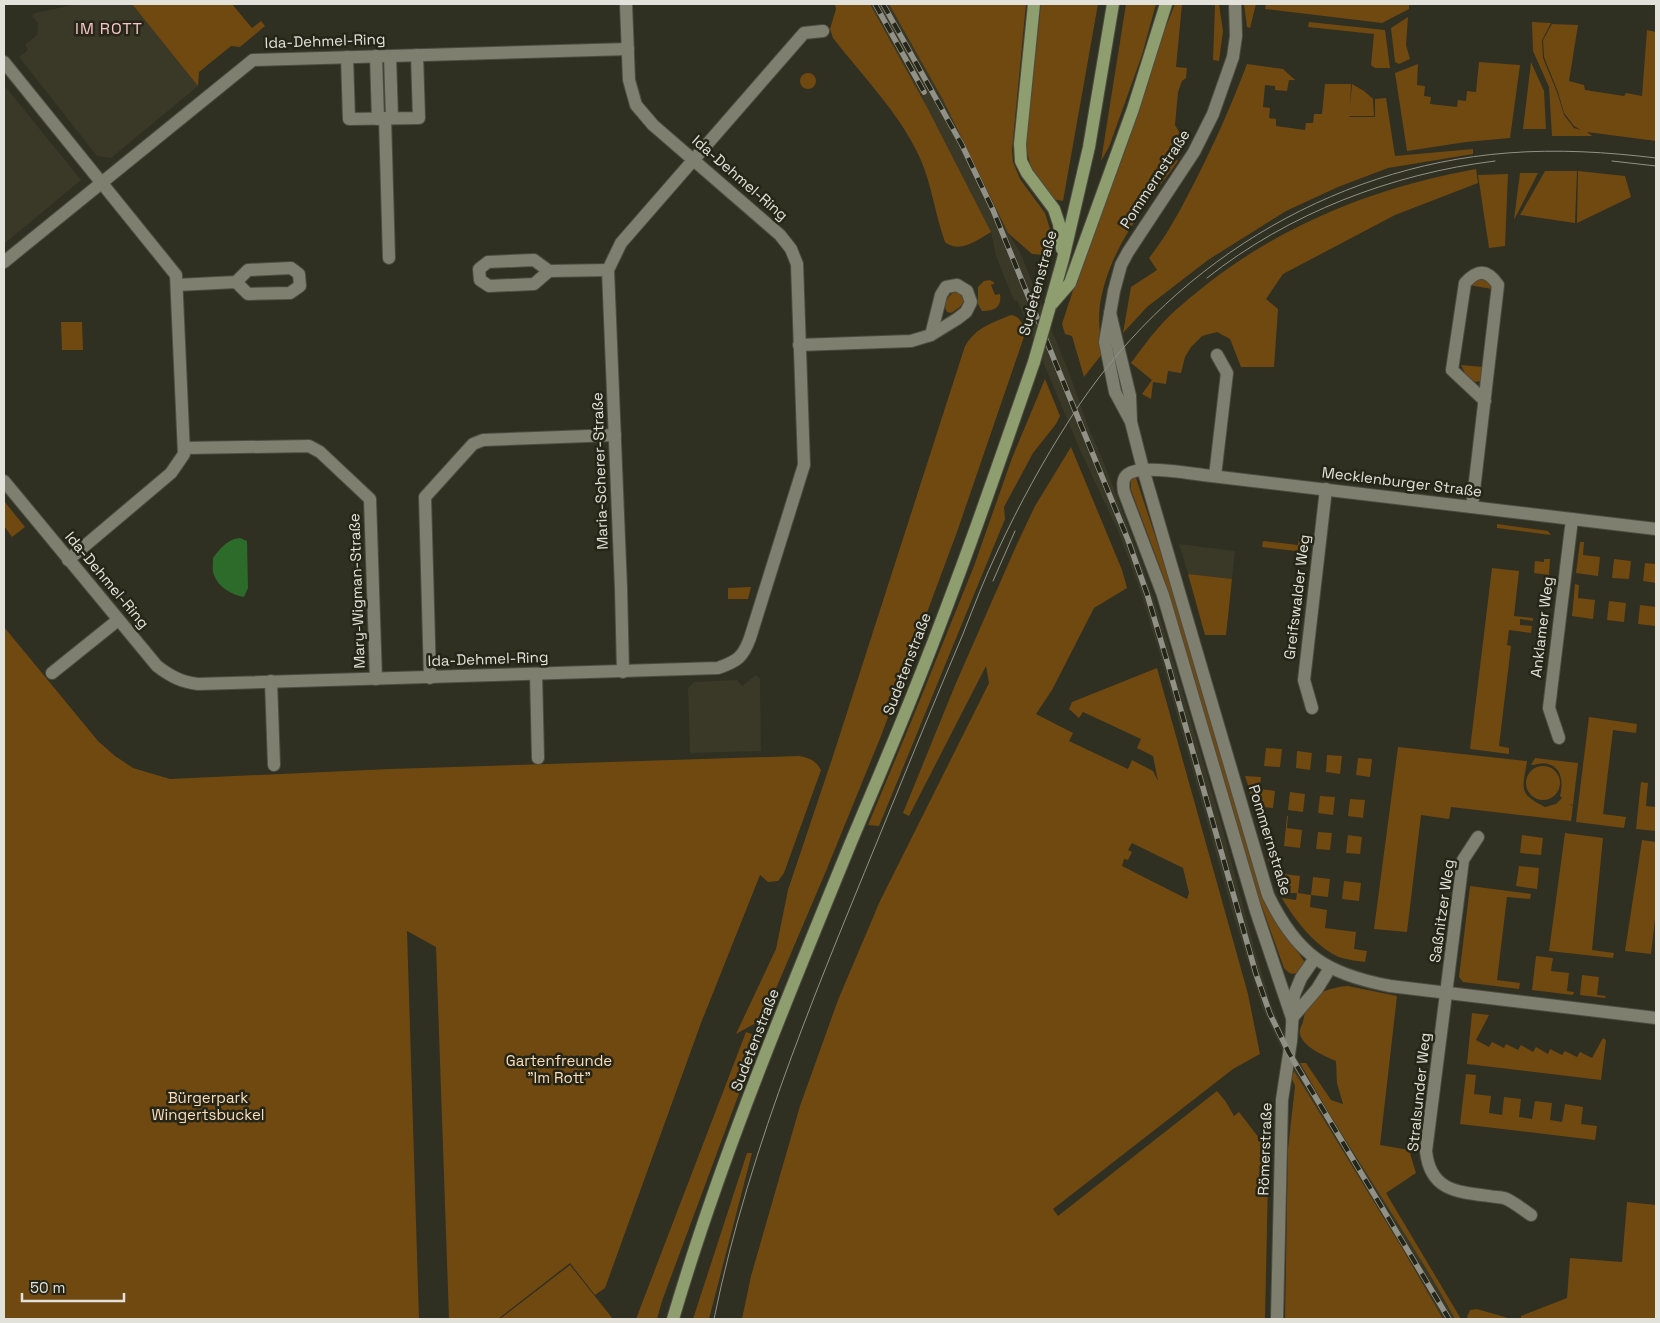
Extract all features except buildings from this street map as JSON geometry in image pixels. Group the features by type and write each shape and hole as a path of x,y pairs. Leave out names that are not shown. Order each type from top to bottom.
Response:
{"main road":[{"path":"1034,4 1020,144 1022,161 1027,173 1054,209 1059,224 1063,259"},
{"name":"Sudetenstraße","path":"673,1319 747,1105 849,848 918,682 964,560 1034,362 1063,259 1089,147 1113,4"},
{"path":"1050,306 1070,283 1133,109 1166,4"}],"street":[{"name":"Ida-Dehmel-Ring","path":"4,481 157,666 176,679 198,684 430,678 718,668 733,663 744,652 804,465 797,264 791,249 780,235 653,125 636,105 629,80 626,4"},
{"name":"Pommernstraße","path":"1234,4 1236,36 1234,50 1213,114 1194,152 1121,265 1114,291 1105,342 1117,398 1131,422 1143,469 1268,895 1286,929 1315,958 1346,976 1390,986 1656,1018"},
{"name":"Maria-Scherer-Straße","path":"622,672 621,588 608,270 621,243 804,33 823,31"},
{"name":"Ida-Dehmel-Ring","path":"4,262 253,60 628,49"},
{"path":"347,57 349,119 419,118 417,55"},
{"path":"376,56 385,118"},
{"path":"389,258 385,118 390,56"},
{"path":"4,62 176,275 184,454 171,473 68,560"},
{"path":"549,272 534,260 488,262 479,269 480,280 489,286 534,284 549,272 608,270"},
{"path":"1472,507 1485,401 1498,285 1492,276 1482,273 1472,275 1465,283 1452,370 1485,401"},
{"path":"177,285 236,282"},
{"path":"799,345 910,342 931,335"},
{"path":"1215,476 1227,373 1217,354"},
{"path":"430,678 425,497 472,444 483,440 614,435"},
{"name":"Mary-Wigman-Straße","path":"184,448 309,446 320,452 370,499 376,679"},
{"path":"1143,469 1128,473 1123,485 1124,492 1163,595 1256,911 1292,1018"},
{"name":"Mecklenburger Straße","path":"1143,469 1656,529"},
{"name":"Greifswalder Weg","path":"1312,708 1304,680 1326,489"},
{"name":"Anklamer Weg","path":"1559,738 1549,708 1572,519"},
{"path":"52,673 118,620"},
{"path":"536,674 538,758"},
{"path":"271,681 274,765"},
{"name":"Saßnitzer Weg","path":"1447,993 1463,860 1478,837"},
{"name":"Römerstraße","path":"1277,1319 1282,1100 1291,1041 1294,995 1301,978 1315,958"},
{"path":"1292,1018 1317,989 1330,968"},
{"name":"Stralsunder Weg","path":"1447,993 1426,1150 1427,1162 1431,1172 1448,1189 1505,1198 1531,1215"}],"shaded area":[{"path":"78,4 132,4 198,86 111,158 97,156 19,57 28,50 25,45 37,35 38,23 32,16 35,13"},
{"path":"870,4 889,4 943,100 1008,233 1020,252 1070,375 1140,558 1168,642 1220,819 1254,947 1272,1007 1284,1034 1309,1080 1409,1239 1455,1319 1443,1319 1307,1093 1280,1046 1263,1010 1232,911 1163,665 1138,584 1118,531 1080,450 1017,300 1014,301 996,256 991,232 928,109"},
{"path":"4,85 81,180 4,244"},
{"path":"240,538 247,541 248,588 244,597 222,587 213,573 213,558 218,551 228,542"},
{"path":"1179,544 1235,551 1232,579 1188,574"},
{"path":"756,675 760,679 761,751 690,753 688,688 694,682 737,680 742,686"}],"green space":[{"path":"132,4 232,4 252,28 261,21 265,26 240,47 231,46 199,72 198,86"},
{"path":"835,4 870,4 928,109 991,232 974,242 962,246 957,247 945,242 924,168 911,141 880,95 833,38 830,29 836,9"},
{"path":"889,4 1026,4 1012,150 1013,162 1020,179 1045,213 1050,229 1045,255 1032,254 1008,233 943,100"},
{"path":"1041,4 1098,4 1063,201 1053,199 1031,169 1026,146"},
{"path":"1126,4 1156,4 1142,55 1109,147 1101,161"},
{"path":"1175,4 1182,4 1176,67 1187,68 1186,78 1182,81 1178,92 1175,125 1181,135 1174,157 1178,161 1141,211 1120,245 1105,283 1100,304 1099,323 1102,354 1084,377 1072,336 1065,334 1062,324 1116,163"},
{"path":"1208,4 1219,4 1223,31 1219,61 1213,60 1215,5"},
{"path":"1244,4 1256,4 1250,28 1247,27"},
{"path":"1266,4 1409,4 1409,9 1382,23 1265,9"},
{"path":"1408,17 1406,45 1410,59 1399,64 1395,62 1391,28"},
{"path":"1309,22 1385,30 1390,68 1375,68 1371,65 1374,34 1308,27"},
{"path":"1532,22 1551,23 1542,40 1543,58 1564,115 1574,128 1581,130 1574,126 1564,113 1558,92 1544,57 1543,40 1552,24 1578,25 1569,81 1584,85 1585,90 1624,96 1626,93 1642,96 1647,30 1656,32 1656,141 1587,132 1592,136 1552,136 1549,87 1533,51"},
{"path":"1479,62 1520,65 1510,138 1466,142 1407,151 1395,73 1418,64 1417,85 1425,86 1424,96 1431,97 1430,104 1457,107 1458,100 1466,101 1467,91 1476,92"},
{"path":"1531,62 1544,91 1546,129 1523,129"},
{"path":"1247,64 1283,69 1295,80 1289,80 1287,91 1275,90 1275,86 1265,85 1263,107 1270,108 1269,118 1276,119 1276,126 1305,130 1306,123 1313,123 1314,114 1322,114 1325,84 1351,84 1350,106 1352,84 1373,99 1374,116 1349,117 1375,117 1375,99 1386,98 1395,156 1473,149 1473,154 1388,168 1338,187 1286,211 1208,260 1147,307 1123,333 1131,287 1157,270 1149,258 1180,210 1213,146"},
{"path":"808,73 816,81 808,89 800,81"},
{"path":"1476,169 1478,183 1395,215 1283,274 1266,299 1278,309 1274,367 1241,367 1230,339 1217,332 1202,336 1191,347 1185,357 1181,373 1168,371 1166,384 1153,382 1151,399 1142,394 1152,380 1131,363 1170,315 1237,262 1269,242 1334,210 1403,186"},
{"path":"1545,171 1577,171 1575,223 1520,215"},
{"path":"1578,171 1625,176 1631,197 1577,223"},
{"path":"1520,173 1538,173 1514,220"},
{"path":"1508,174 1505,246 1489,248 1478,175"},
{"path":"1478,278 1486,279 1492,284 1492,289 1469,285"},
{"path":"990,280 995,283 991,285 995,295 1000,294 1000,302 994,309 982,311 978,304 978,287 984,281"},
{"path":"954,292 960,293 964,301 960,307 951,313 947,312 945,303"},
{"path":"1011,315 1019,319 1026,331 957,532 881,736 763,1019 736,1034 776,949 788,890 965,346 980,330 991,323"},
{"path":"61,322 82,322 83,350 62,350"},
{"path":"1461,365 1483,367 1481,381 1474,382 1466,375"},
{"path":"1045,379 1060,416 1033,453 1004,507 1005,519 879,826 868,825 974,566 1012,458"},
{"path":"1071,447 1122,570 1127,588 1094,608 1052,690 1036,714 1073,733 1069,741 1128,769 1132,760 1153,771 1158,781 1153,756 1137,748 1141,739 1083,712 1079,718 1069,709 1072,702 1157,668 1248,994 1260,1054 1233,1069 1053,1209 1058,1216 1217,1091 1234,1116 1239,1112 1259,1138 1269,1134 1265,1319 742,1319 751,1276 800,1106 838,1000 880,901 989,683 986,666 909,816 903,813 956,683 1035,506","holes":["1132,843 1183,868 1189,893 1187,899 1122,866 1124,859 1128,860 1132,852 1128,850"]},
{"path":"1135,475 1178,605 1275,920 1305,964 1295,974 1290,973 1284,968 1256,890 1160,567 1131,490 1131,479"},
{"path":"4,501 25,527 12,537 4,526"},
{"path":"1497,524 1548,531 1551,535 1497,528"},
{"path":"1300,534 1305,534 1304,552 1262,547 1263,541 1298,545"},
{"path":"1580,542 1584,542 1583,555 1600,557 1598,576 1576,573"},
{"path":"1544,559 1550,559 1549,575 1534,573 1535,561 1544,562"},
{"path":"1614,559 1631,561 1629,579 1612,578"},
{"path":"1645,563 1656,564 1656,583 1643,581"},
{"path":"1492,568 1519,571 1514,616 1533,618 1533,621 1520,619 1520,625 1532,626 1531,633 1509,630 1507,645 1511,646 1499,746 1509,748 1509,754 1470,749"},
{"path":"1188,574 1232,579 1226,635 1205,635"},
{"path":"1575,584 1579,585 1578,598 1595,600 1593,619 1572,616"},
{"path":"751,587 748,599 728,599 728,588"},
{"path":"1609,601 1626,603 1624,622 1607,620"},
{"path":"1640,605 1656,607 1655,626 1638,624"},
{"name":"Bürgerpark Wingertsbuckel","path":"4,627 98,741 133,768 170,779 390,769 799,756 817,764 821,770 784,873 778,881 768,882 760,875 701,1023 605,1288 595,1295 570,1263 498,1319 449,1319 436,947 407,931 419,1319 4,1319"},
{"path":"1589,717 1637,724 1636,733 1613,730 1603,814 1626,817 1624,828 1576,822"},
{"path":"1398,747 1527,761 1524,789 1530,798 1545,807 1556,804 1562,798 1560,796 1561,777 1557,769 1548,764 1531,765 1535,758 1578,763 1573,805 1568,804 1573,806 1571,821 1451,807 1449,819 1421,815 1407,932 1374,929"},
{"path":"1266,748 1282,749 1280,767 1264,766"},
{"path":"1297,751 1312,753 1310,770 1296,768"},
{"path":"1327,755 1342,756 1340,774 1326,772"},
{"path":"1358,758 1372,759 1370,777 1356,775"},
{"path":"1543,766 1555,771 1560,783 1555,795 1543,800 1531,795 1526,783 1531,771"},
{"path":"1245,776 1261,777 1260,789 1275,791 1273,808 1255,806"},
{"path":"1641,782 1648,783 1646,806 1656,807 1656,831 1636,829"},
{"path":"1290,792 1305,794 1303,812 1288,810"},
{"path":"1320,796 1335,797 1333,815 1318,813"},
{"path":"1350,799 1365,800 1363,818 1348,816"},
{"path":"1287,816 1287,828 1302,830 1300,848 1284,846"},
{"path":"1318,832 1332,833 1330,850 1316,849"},
{"path":"1565,833 1603,838 1592,950 1614,953 1613,958 1549,951"},
{"path":"1348,835 1362,837 1360,854 1346,853"},
{"path":"1522,835 1543,838 1541,855 1520,853"},
{"path":"1642,840 1656,842 1656,910 1651,954 1625,951"},
{"path":"1268,859 1277,860 1276,873 1300,876 1298,893 1311,895 1310,907 1327,910 1325,928 1356,932 1354,949 1367,951 1365,962 1345,959 1333,954 1308,933 1282,898 1296,900 1297,893 1290,893 1291,886 1279,885"},
{"path":"1519,866 1539,868 1537,889 1516,886"},
{"path":"1313,877 1330,879 1328,897 1311,895"},
{"path":"1344,881 1361,883 1359,901 1342,899"},
{"path":"1470,886 1531,894 1530,899 1507,897 1497,980 1520,983 1519,989 1463,982 1459,977"},
{"path":"1536,956 1553,958 1551,971 1569,973 1567,991 1574,992 1573,995 1532,990"},
{"path":"1582,975 1599,977 1597,995 1606,996 1605,998 1580,995"},
{"path":"1348,986 1397,996 1380,1145 1409,1150 1416,1173 1386,1193 1461,1319 1455,1319 1437,1286 1300,1063 1306,1063 1331,1100 1343,1104 1337,1083 1336,1061 1307,1045 1300,1035 1300,1031 1307,1007 1317,995 1326,990"},
{"path":"1472,1013 1489,1015 1476,1040 1489,1047 1492,1042 1504,1048 1506,1044 1518,1050 1521,1045 1533,1052 1536,1047 1548,1054 1550,1049 1562,1055 1565,1051 1577,1057 1580,1052 1592,1058 1603,1038 1606,1040 1601,1080 1467,1064"},
{"path":"746,1032 760,1037 657,1319 636,1319"},
{"path":"1294,1071 1443,1319 1285,1319 1288,1149 1295,1086 1291,1077"},
{"path":"1466,1074 1476,1075 1474,1094 1491,1096 1489,1113 1502,1115 1504,1097 1521,1099 1519,1117 1532,1119 1535,1101 1552,1103 1550,1120 1562,1122 1565,1104 1583,1107 1581,1124 1597,1126 1595,1140 1460,1124"},
{"path":"747,1153 752,1153 709,1319 693,1319"},
{"path":"1627,1202 1656,1205 1656,1319 1521,1319 1521,1316 1567,1298 1570,1258 1622,1262"},
{"path":"570,1265 613,1319 500,1319"},
{"path":"1477,1309 1511,1319 1468,1319 1470,1310"}],"tram line":[{"path":"714,1319 729,1253 747,1188 790,1061 839,935 984,581 1014,516 1041,467 1070,419 1109,365 1154,316 1203,272 1257,235 1315,204 1377,179 1441,162 1507,153 1544,151 1582,152 1656,158"},
{"path":"1207,278 1272,234 1343,200 1418,176 1456,167 1495,161"},
{"path":"1612,161 1656,166"},
{"path":"993,581 1015,531"}],"railway":[{"path":"875,4 924,92"},
{"path":"883,4 962,145 993,210 1128,540 1147,594 1256,974 1270,1014 1289,1053 1449,1319"}],"district":[{"name":"IM ROTT","path":"109,28"}],"park label":[{"name":"Gartenfreunde \"Im Rott\"","path":"559,1070"}]}
